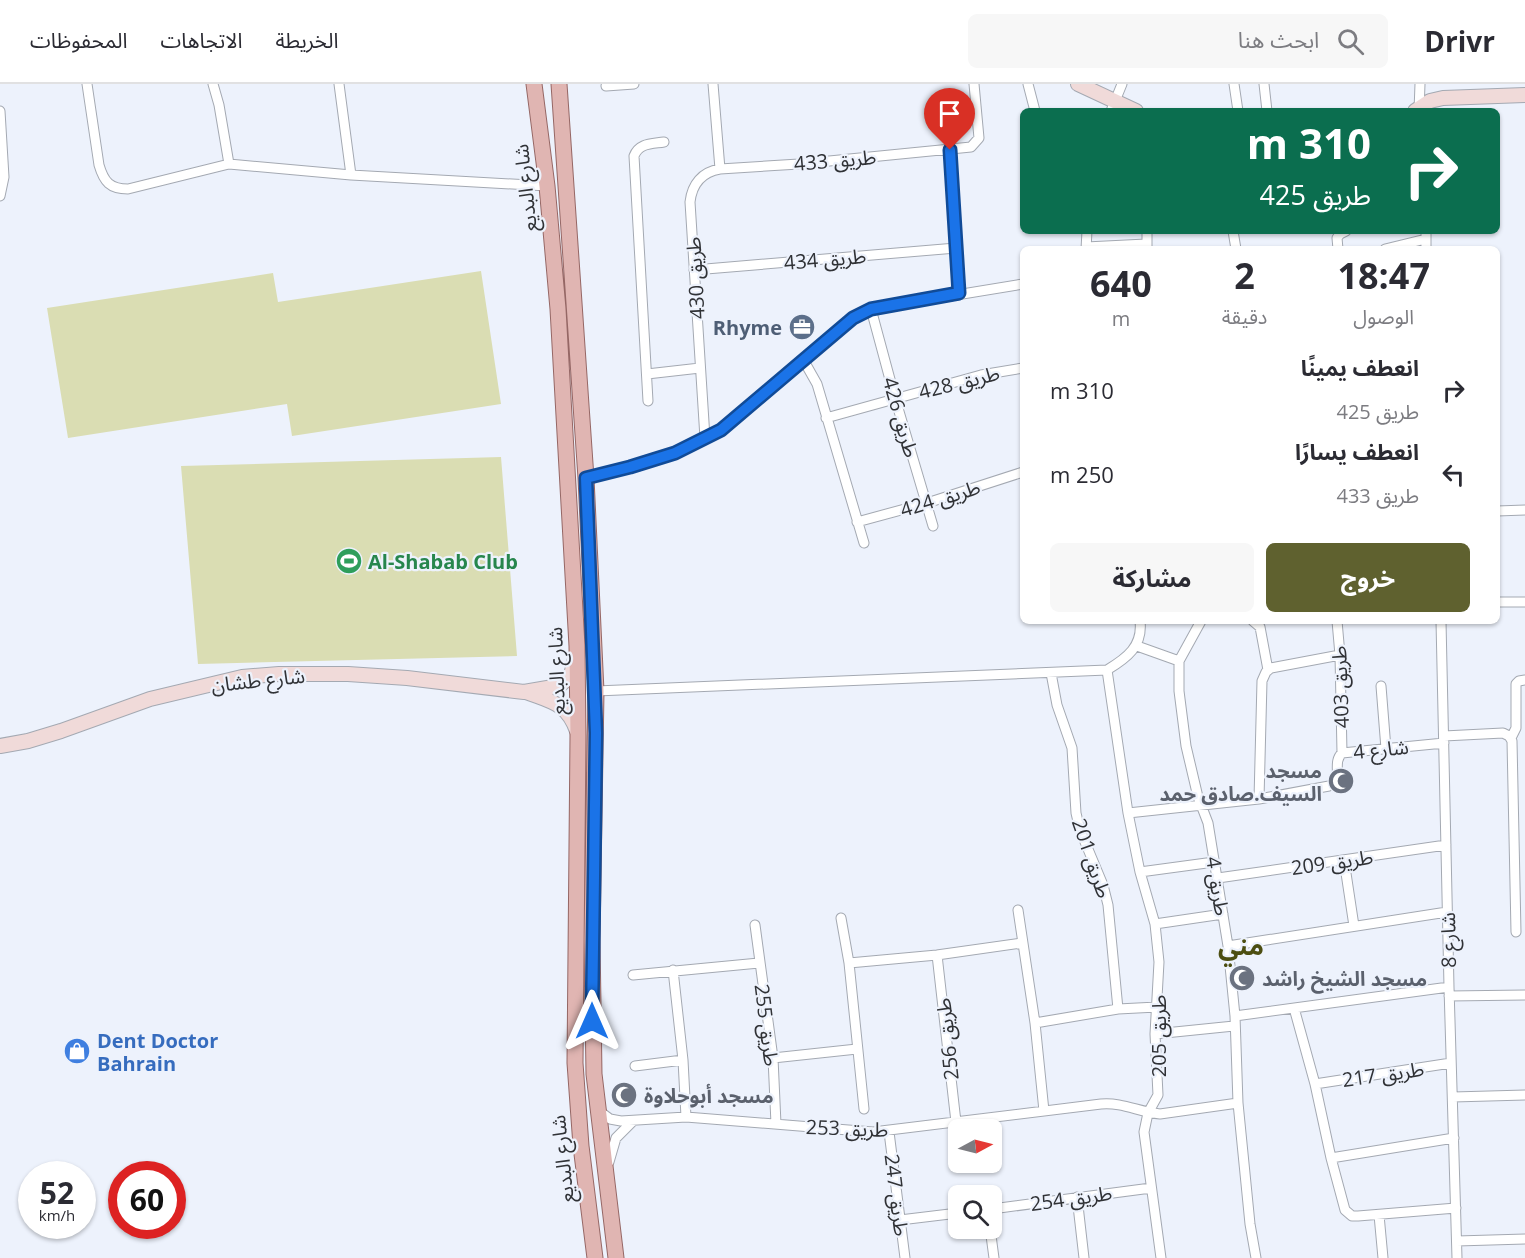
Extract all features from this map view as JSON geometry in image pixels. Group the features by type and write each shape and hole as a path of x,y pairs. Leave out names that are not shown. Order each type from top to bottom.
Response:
{"main road":[{"name":"شارع البديع","path":"534,84 547,186 558,309 577,646 575,1063 581,1146 595,1258"},
{"name":"شارع البديع","path":"559,84 586,478 596,691 592,1042 616,1258"}],"street":[{"path":"87,84 99,165 103,177 110,186 128,189 229,164 351,175 547,186"},
{"path":"213,84 229,164"},
{"path":"339,84 351,175"},
{"path":"606,86 634,84"},
{"path":"713,84 720,169"},
{"name":"طريق 433","path":"720,169 800,164 972,147 977,142 974,84"},
{"path":"1028,84 1034,108"},
{"path":"1078,84 1114,106 1122,84"},
{"path":"1234,84 1238,108"},
{"path":"1264,84 1267,108"},
{"path":"1418,108 1420,84"},
{"path":"1421,108 1430,101 1443,98 1507,89 1525,95"},
{"path":"0,111 4,177 0,196"},
{"path":"648,401 634,156 638,148 642,146 664,142"},
{"path":"950,150 959,293"},
{"name":"طريق 430","path":"705,438 691,196 698,180 708,172 720,169"},
{"path":"1399,246 1426,240"},
{"name":"طريق 434","path":"694,270 956,249"},
{"path":"586,478 675,453 721,430 853,318 871,309 1020,284"},
{"name":"طريق 426","path":"871,309 933,526"},
{"path":"804,361 815,378 864,543"},
{"path":"647,374 700,368"},
{"name":"طريق 428","path":"826,418 981,375 1020,368"},
{"name":"طريق 424","path":"857,522 927,503 1020,473"},
{"path":"1500,511 1525,510"},
{"path":"1500,602 1525,602"},
{"path":"596,691 1107,670 1122,662 1137,646 1140,624"},
{"path":"1137,646 1179,661 1199,624"},
{"path":"1256,624 1260,627 1268,670 1262,681 1259,799"},
{"name":"طريق 403","path":"1337,624 1341,655 1342,753"},
{"name":"شارع 8","path":"1441,624 1457,1258"},
{"path":"524,692 559,686 565,681 571,675 577,646"},
{"path":"1268,670 1341,655"},
{"name":"طريق 4","path":"1179,661 1179,691 1186,746 1198,797 1208,823 1228,946 1238,1102 1250,1224 1256,1258"},
{"name":"طريق 205","path":"1107,670 1128,813 1140,872 1155,924 1159,962 1155,1034 1158,1095 1148,1113 1144,1132 1161,1258"},
{"name":"طريق 201","path":"1051,673 1057,705 1072,748 1076,813 1080,830 1103,885 1108,905 1118,1009"},
{"name":"شارع طشان","path":"0,746 28,741 61,731 150,699 242,677 279,674 360,675 407,678 524,692"},
{"path":"1516,932 1513,744 1511,738 1516,728 1516,686 1519,681 1525,680"},
{"path":"1381,686 1386,749"},
{"path":"524,692 557,704 568,711 578,736"},
{"name":"شارع 4","path":"1202,805 1259,799 1332,786 1338,779 1337,760 1342,753 1499,733 1511,738"},
{"path":"1128,813 1202,805"},
{"path":"1514,828 1525,827"},
{"name":"طريق 209","path":"1218,878 1446,845"},
{"path":"1344,860 1354,926"},
{"path":"1140,872 1214,862"},
{"path":"1018,910 1035,1023 1044,1111"},
{"path":"1228,946 1447,912"},
{"path":"1155,924 1223,914"},
{"path":"842,918 849,963 864,1109"},
{"name":"طريق 255","path":"755,925 773,1058 776,1124"},
{"path":"849,963 937,955 1022,943"},
{"name":"طريق 256","path":"937,955 956,1119"},
{"name":"طريق 255","path":"633,975 759,963"},
{"path":"673,970 683,1060 686,1117"},
{"path":"1155,1034 1294,1008 1449,992 1525,995"},
{"path":"1035,1023 1118,1009 1157,1007"},
{"name":"طريق 217","path":"1294,1008 1315,1084 1343,1205 1352,1216 1379,1215"},
{"path":"773,1058 857,1049"},
{"path":"635,1066 683,1060"},
{"name":"طريق 217","path":"1315,1084 1451,1064"},
{"path":"1453,1096 1525,1095"},
{"name":"طريق 253","path":"980,1119 1111,1103 1148,1113 1178,1113 1238,1102"},
{"name":"طريق 253","path":"598,1110 615,1120 632,1122 686,1117 851,1132 889,1132 948,1123"},
{"path":"607,1175 610,1154 616,1138 632,1122"},
{"name":"طريق 247","path":"889,1132 905,1258"},
{"path":"1331,1158 1454,1138"},
{"name":"طريق 254","path":"1002,1208 1151,1188"},
{"path":"1077,1197 1084,1258"},
{"path":"1383,1258 1379,1215 1456,1208"},
{"path":"900,1220 948,1214"},
{"path":"991,1239 994,1258"},
{"path":"1457,1241 1525,1239"}],"green space":[{"path":"481,271 501,404 292,436 287,404 68,438 47,308 273,273 278,302"},
{"name":"Al-Shabab Club","path":"501,457 517,656 198,664 181,466"}],"place":[{"name":"Rhyme","path":"802,327"},
{"name":"Al-Shabab Club","path":"349,561"},
{"name":"مسجد السيف.صادق حمد","path":"1341,781"},
{"name":"مسجد الشيخ راشد","path":"1242,978"},
{"name":"Dent Doctor Bahrain","path":"77,1051"},
{"name":"مسجد أبوحلاوة","path":"624,1095"}],"district":[{"name":"مني","path":"1241,945"}],"route":[{"path":"592,1021 596,691 586,478 675,453 721,430 853,318 871,309 959,293 950,150"}]}
